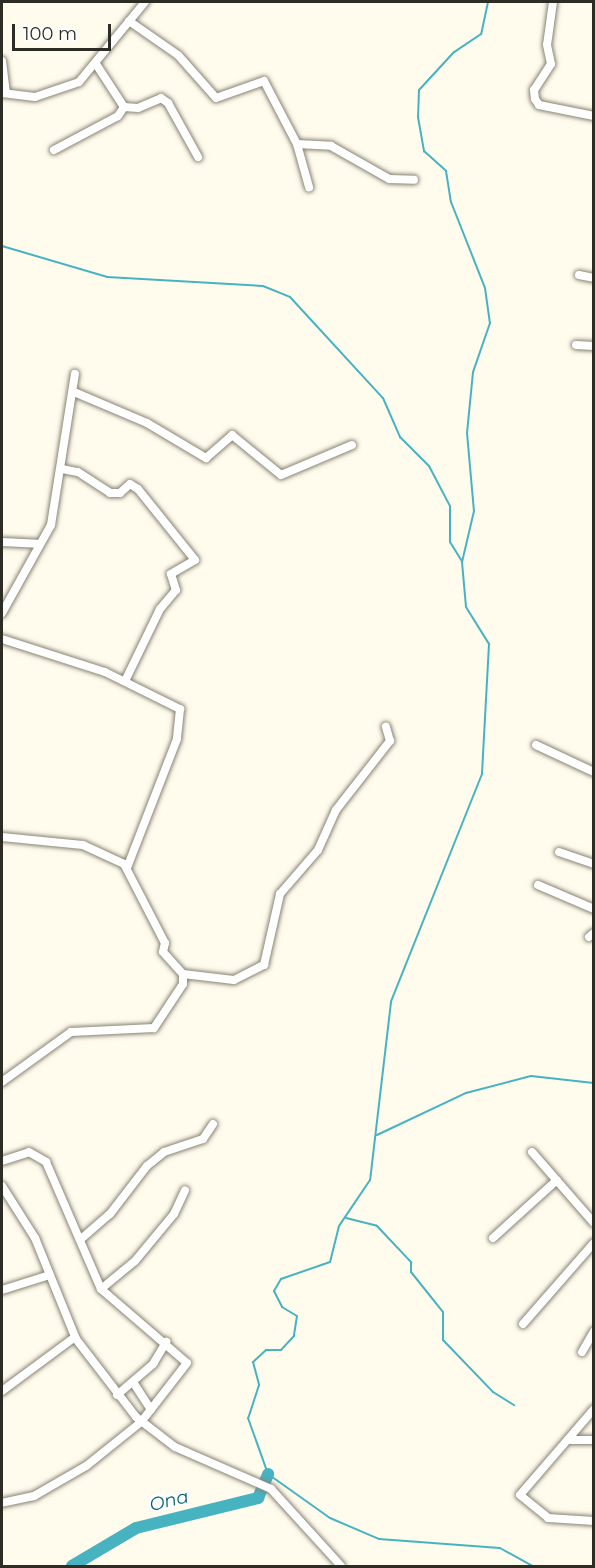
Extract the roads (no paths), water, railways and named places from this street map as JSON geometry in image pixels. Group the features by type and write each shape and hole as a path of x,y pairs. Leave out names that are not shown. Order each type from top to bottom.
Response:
{"street":[{"path":"2,61 4,93 46,95 79,82 145,2"},
{"path":"553,2 547,45 551,64 534,90 535,99 594,116"},
{"path":"129,21 178,55 216,98 264,81 297,144 309,187"},
{"path":"96,64 124,107"},
{"path":"124,107 138,108 161,98 168,103 198,157"},
{"path":"54,150 118,116 124,107"},
{"path":"297,144 331,146 389,179 414,180"},
{"path":"579,275 594,278"},
{"path":"576,345 594,346"},
{"path":"2,613 27,574 37,544 51,525 62,469 75,374"},
{"path":"74,393 147,423 206,458 232,435 281,475 352,446"},
{"path":"62,469 78,472 110,493 120,493 130,484 138,489 195,560 171,574 176,590 160,609 125,681"},
{"path":"2,542 37,544"},
{"path":"2,639 125,681 180,709 183,718 127,868"},
{"path":"2,837 83,844 127,868 165,943 163,952 183,974 234,980 264,964 280,894 318,850 336,810 390,741 386,727"},
{"path":"536,746 594,772"},
{"path":"559,852 594,864"},
{"path":"538,885 594,909"},
{"path":"2,1082 71,1032 154,1028 183,984 183,974"},
{"path":"81,1239 110,1214 147,1166 164,1152 204,1139 213,1124"},
{"path":"2,1161 29,1152 46,1162 101,1289 187,1362 141,1422 79,1471 34,1496 2,1503"},
{"path":"532,1152 594,1222"},
{"path":"493,1238 556,1180"},
{"path":"2,1186 28,1225 75,1337 117,1395 141,1422 175,1447 271,1489 341,1566"},
{"path":"101,1289 135,1261 185,1191"},
{"path":"522,1324 594,1243"},
{"path":"2,1290 50,1275"},
{"path":"582,1352 594,1330"},
{"path":"2,1391 75,1337"},
{"path":"117,1395 160,1357 166,1342"},
{"path":"133,1382 151,1410"},
{"path":"594,1409 520,1495 548,1518 594,1521"},
{"path":"568,1440 594,1440"}],"waterway":[{"path":"488,2 481,34 454,52 419,90 418,117 424,151 446,171 451,202 485,288 490,323 473,372 467,433 474,511 462,562 466,607 489,644 482,774 391,1002 370,1180 339,1226 330,1262 281,1279 274,1291 282,1307 297,1316 294,1336 281,1350 266,1350 253,1362 259,1385 248,1418 268,1474 330,1518 379,1539 500,1548 532,1566"},
{"path":"2,246 107,277 263,286 290,297 383,398 400,437 429,466 450,506 450,542 462,561"},
{"path":"377,1135 466,1093 531,1076 594,1083"},
{"path":"346,1218 377,1226 411,1262 411,1272 443,1312 443,1340 493,1392 514,1405"},
{"name":"Ona","path":"72,1566 136,1528 258,1498 268,1474"}]}
